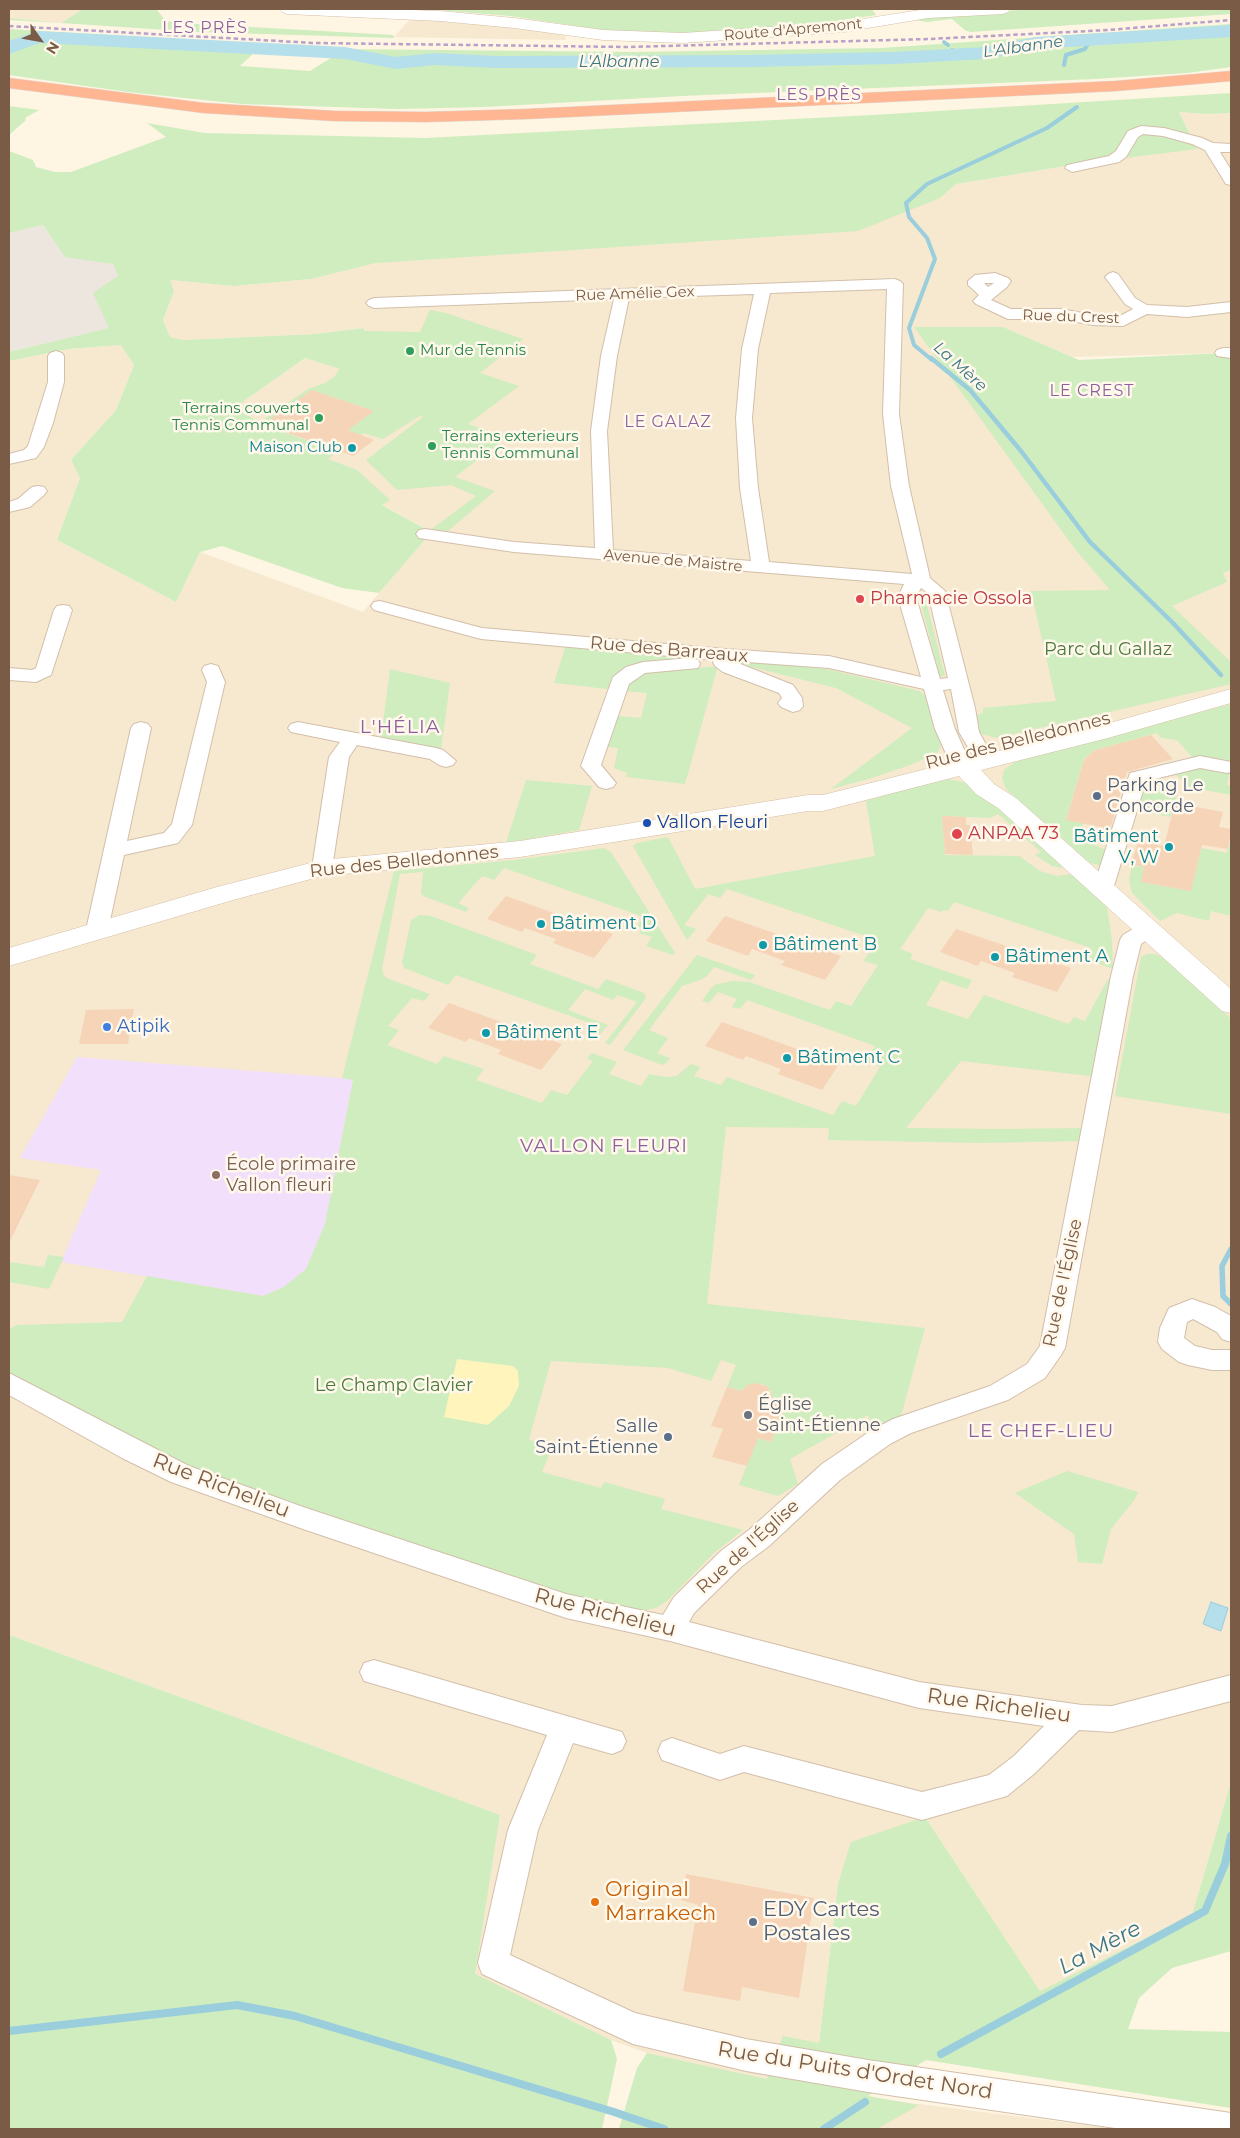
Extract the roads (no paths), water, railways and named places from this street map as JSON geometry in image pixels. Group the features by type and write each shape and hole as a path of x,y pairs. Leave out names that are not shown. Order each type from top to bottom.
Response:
{"highway":[{"path":"9,83 204,108 335,116 426,117 527,114 1116,86 1231,76"},
{"path":"9,94 125,110 236,120 322,125 434,126 543,124 1083,98 1231,87"}],"main road":[{"name":"Route d'Apremont","path":"287,9 449,17 514,23 603,35 698,38 844,27 899,13 1003,9"},
{"name":"Route d'Apremont","path":"359,9 444,12 489,16 643,37"},
{"name":"Rue des Belledonnes","path":"9,957 226,893 322,868 520,849 842,799 973,759 1029,739 1231,688"},
{"name":"Rue des Belledonnes","path":"973,759 1231,696"},
{"path":"973,759 986,789 1007,803 1231,1004"}],"street":[{"path":"1072,168 1114,159 1121,154 1133,134 1141,130 1153,130 1172,134 1197,141 1210,148 1231,148"},
{"path":"1210,148 1231,181"},
{"path":"1113,277 1130,301 1144,309"},
{"name":"Rue Amélie Gex","path":"374,303 895,284 891,414 900,486 922,580"},
{"path":"761,568 749,488 744,418 750,349 763,288"},
{"path":"604,555 599,431 609,356 622,295"},
{"name":"Rue du Crest","path":"988,295 981,301 1008,314 1061,314 1093,320 1123,321 1144,309 1187,312 1231,307"},
{"path":"9,459 22,458 30,454 36,447 45,424 56,382 56,356"},
{"path":"9,507 24,504 38,491"},
{"name":"Avenue de Maistre","path":"426,534 514,547 922,580"},
{"path":"922,580 936,591 959,683 973,759 945,729 932,685 907,597 910,587 922,580"},
{"name":"Rue des Barreaux","path":"380,606 481,633 724,659 829,662 932,685 959,683"},
{"path":"9,674 36,676 44,671 62,610"},
{"path":"606,784 591,766 620,681 633,671 654,666 724,659 730,668 786,689 792,698"},
{"path":"115,850 170,838 182,825 216,682 211,670"},
{"path":"97,930 142,728"},
{"path":"298,728 436,754 446,761"},
{"path":"322,868 339,757 352,739"},
{"path":"1104,889 1137,777 1200,762 1227,767"},
{"name":"Rue de l'Église","path":"670,1629 684,1605 731,1559 759,1538 831,1472 881,1437 902,1426 999,1393 1036,1371 1052,1348 1122,976 1131,940 1148,929"},
{"path":"1231,1332 1226,1325 1192,1309 1178,1314 1172,1328 1172,1342 1188,1355 1212,1360 1231,1360"},
{"name":"Rue Richelieu","path":"9,1382 108,1438 180,1474 303,1518 566,1606 670,1629 831,1673 919,1695 989,1706 1112,1719 1231,1688"},
{"path":"374,1672 612,1741"},
{"path":"672,1751 720,1767 744,1759 922,1806 998,1786 1024,1765 1074,1716"},
{"name":"Rue du Puits d'Ordet Nord","path":"565,1727 523,1830 492,1963 632,2028 746,2055 868,2076 1231,2128"}],"water":[{"path":"1211,1602 1228,1608 1221,1631 1203,1624"}],"waterway":[{"name":"L'Albanne","path":"9,48 38,37 345,53 396,63 435,59 497,62 748,61 894,58 986,53 1036,43 1231,31"},
{"path":"1064,65 1066,55 1085,49 1090,40"},
{"path":"944,42 948,45"},
{"name":"L'Albanne","path":"952,50 955,55"},
{"name":"La Mère","path":"932,360 914,345 909,328 935,259 927,238 909,217 906,203 927,184 1047,128 1077,107"},
{"name":"La Mère","path":"931,358 970,390 1021,451 1090,542 1173,623 1221,675"},
{"name":"La Mère","path":"1231,1249 1222,1266 1223,1296 1231,1304"},
{"name":"La Mère","path":"941,2054 1205,1911 1225,1864 1231,1836"},
{"path":"9,2031 237,2005 295,2016 614,2112 664,2129"},
{"name":"La Mère","path":"824,2129 865,2102"}],"railway":[{"path":"9,26 314,43 627,47 930,39 1108,30 1231,20"}],"place":[{"name":"Mur de Tennis","path":"410,351"},
{"name":"Terrains couverts Tennis Communal","path":"319,418"},
{"name":"Terrains exterieurs Tennis Communal","path":"432,446"},
{"name":"Maison Club","path":"352,448"},
{"name":"Pharmacie Ossola","path":"860,599"},
{"name":"Parking Le Concorde","path":"1097,796"},
{"name":"Vallon Fleuri","path":"647,823"},
{"name":"ANPAA 73","path":"957,834"},
{"name":"Bâtiment V, W","path":"1169,847"},
{"name":"Bâtiment D","path":"541,924"},
{"name":"Bâtiment B","path":"763,945"},
{"name":"Bâtiment A","path":"995,957"},
{"name":"Atipik","path":"107,1027"},
{"name":"Bâtiment E","path":"486,1033"},
{"name":"Bâtiment C","path":"787,1058"},
{"name":"École primaire Vallon fleuri","path":"216,1175"},
{"name":"Église Saint-Étienne","path":"748,1415"},
{"name":"Salle Saint-Étienne","path":"668,1437"},
{"name":"Original Marrakech","path":"595,1902"},
{"name":"EDY Cartes Postales","path":"753,1922"}],"district":[{"name":"LES PRÈS","path":"205,28"},
{"name":"LES PRÈS","path":"819,95"},
{"name":"LE CREST","path":"1092,391"},
{"name":"LE GALAZ","path":"668,422"},
{"name":"L'HÉLIA","path":"400,727"},
{"name":"VALLON FLEURI","path":"604,1146"},
{"name":"LE CHEF-LIEU","path":"1041,1431"}],"park label":[{"name":"Parc du Gallaz","path":"1108,650"},
{"name":"Le Champ Clavier","path":"394,1386"}]}
